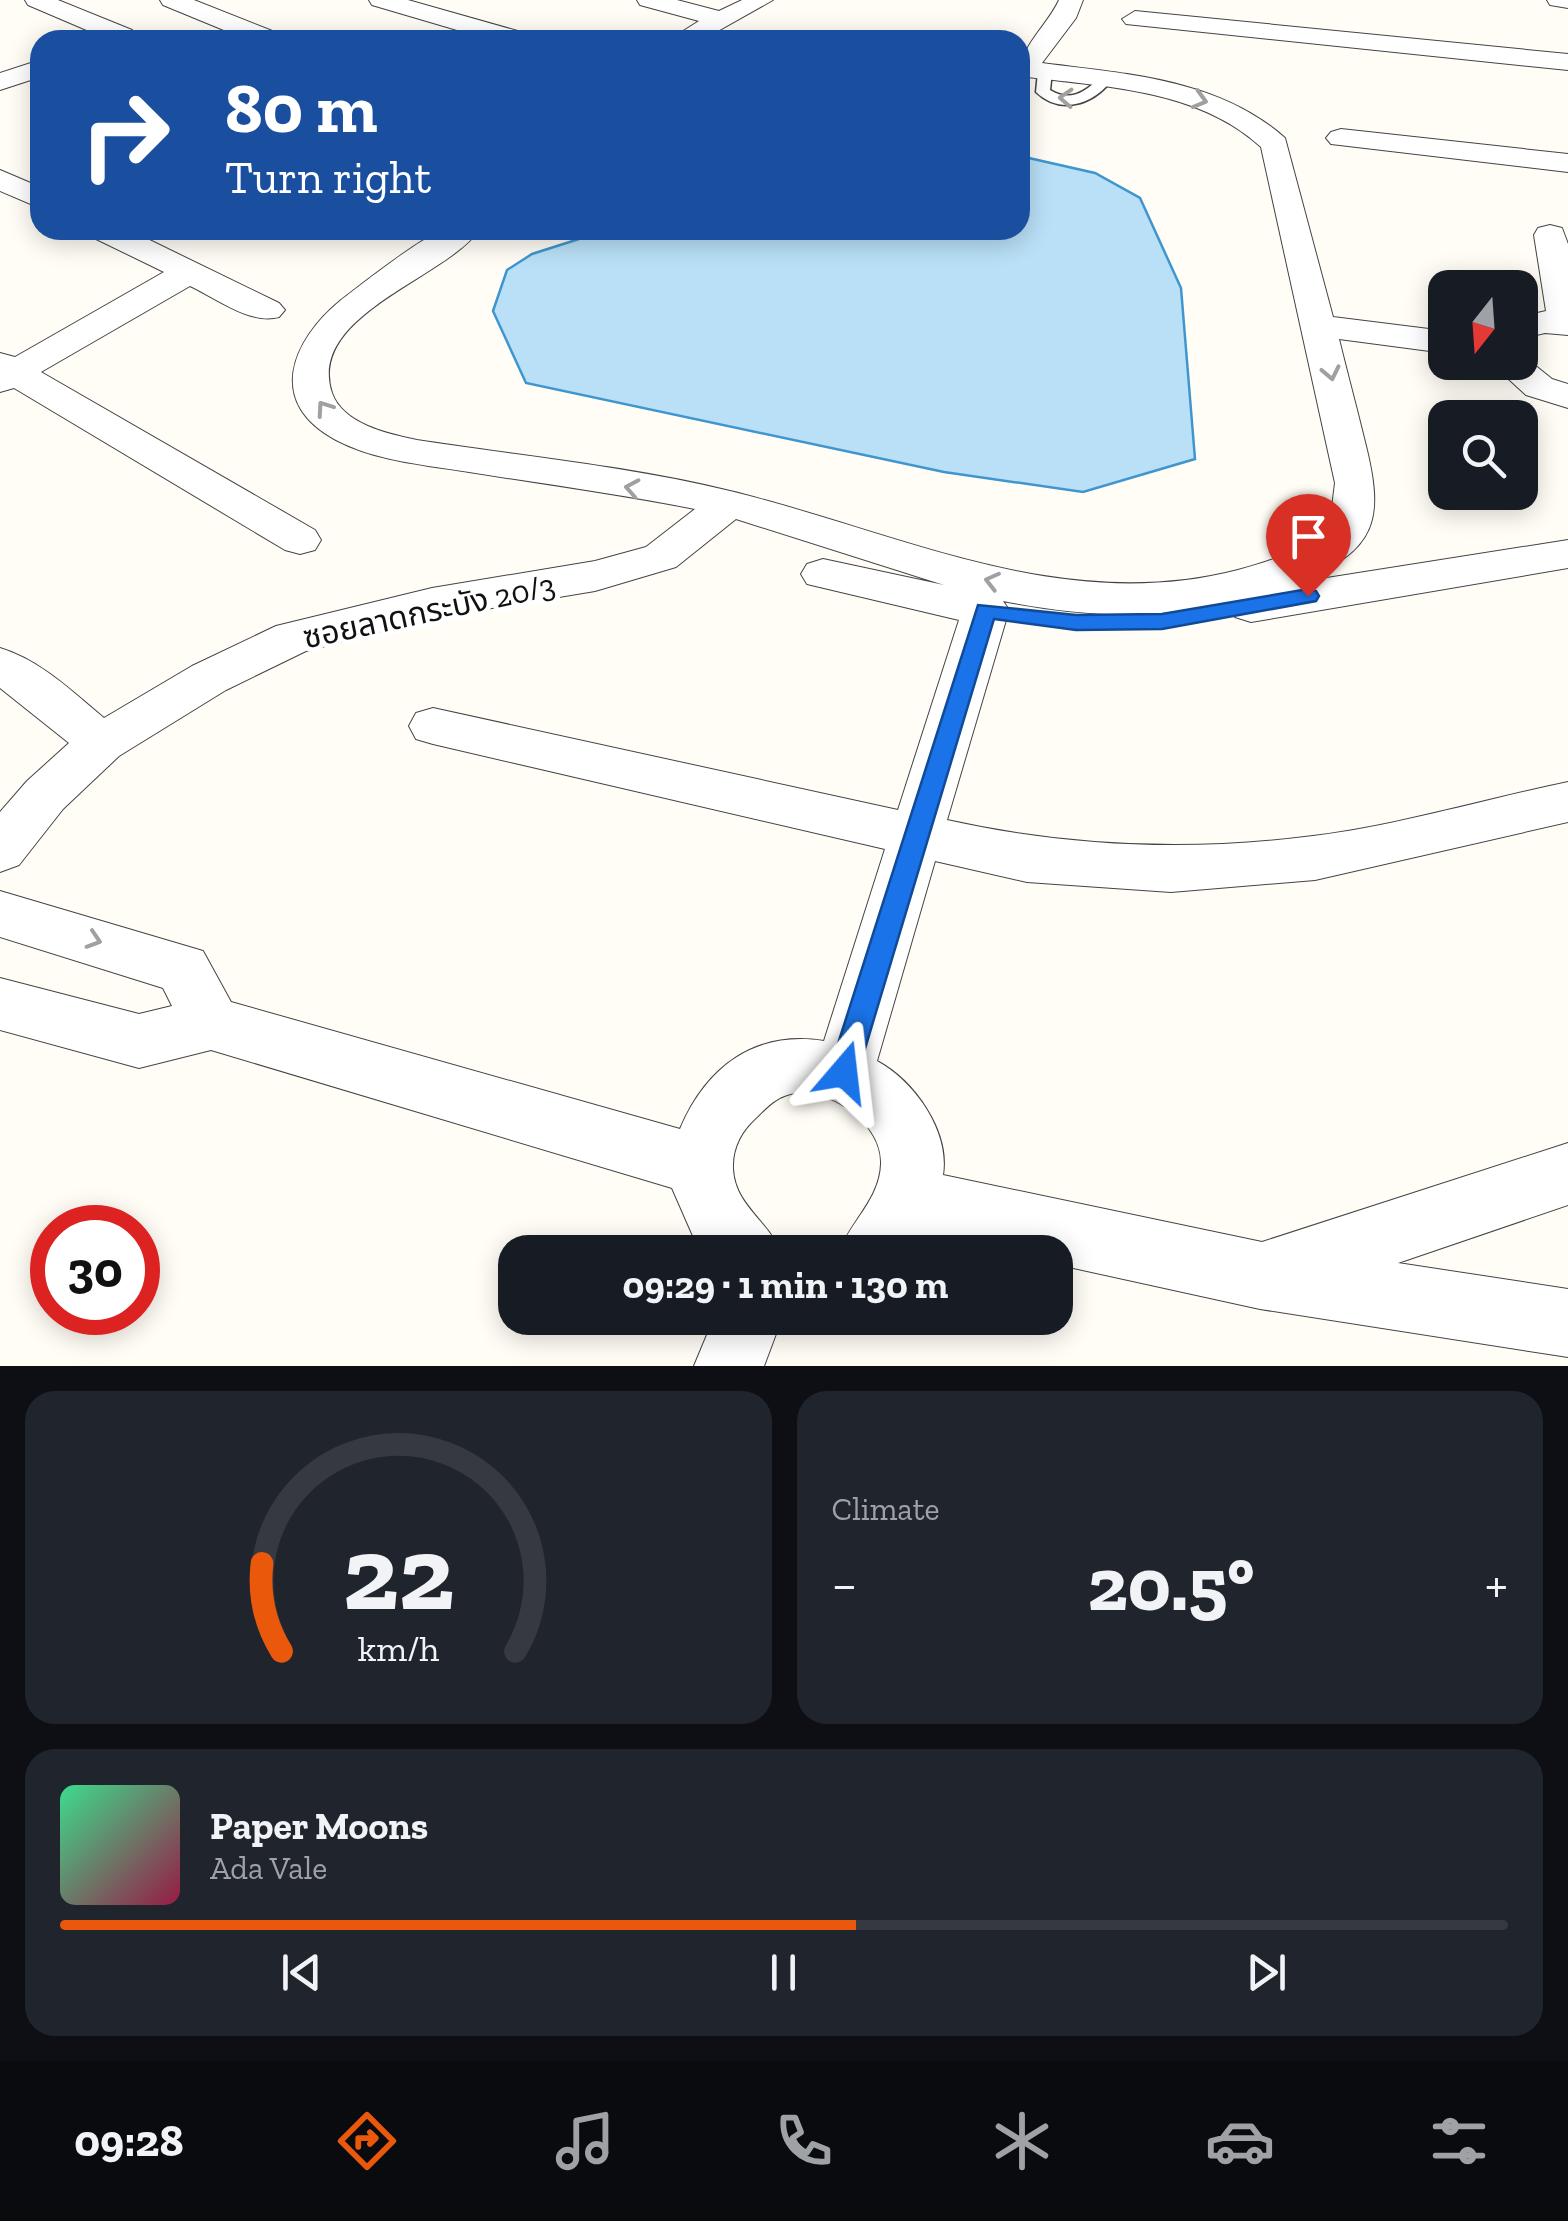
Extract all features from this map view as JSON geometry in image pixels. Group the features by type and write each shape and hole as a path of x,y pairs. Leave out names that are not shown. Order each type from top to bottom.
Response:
{"street":[{"path":"37,0 127,30"},
{"path":"381,0 484,30"},
{"path":"650,0 722,20"},
{"path":"702,30 760,0"},
{"path":"449,240 356,306 315,346 309,362 315,398 331,420 358,436 413,451 728,504 993,582 1068,596 1170,599 1229,588 1291,570 1336,543 1355,516 1355,483 1275,144 1264,130 1214,104 1030,70 1071,0"},
{"path":"1182,0 1568,62"},
{"path":"1559,0 1568,1"},
{"path":"137,30 181,5 245,30"},
{"path":"1135,19 1272,14"},
{"path":"0,82 30,72"},
{"path":"1340,138 1568,163"},
{"path":"0,179 30,194"},
{"path":"1538,326 1567,323 1550,234"},
{"path":"124,240 267,310"},
{"path":"5,373 189,272"},
{"path":"1321,326 1428,340"},
{"path":"5,373 300,540"},
{"path":"1530,380 1568,397"},
{"name":"ซอยลาดกระบัง 20/3","path":"0,850 45,795 101,743 209,678 292,638 432,604 595,576 662,556 728,504"},
{"path":"823,574 986,610 1076,622 1162,621 1568,554"},
{"path":"844,1072 986,610"},
{"path":"0,665 46,696 101,743"},
{"path":"433,726 1027,860 1171,870 1315,858 1568,802"},
{"path":"0,914 183,970 211,1023"},
{"path":"0,1004 140,1040 211,1023 701,1166"},
{"path":"729,1235 718,1224 706,1196 701,1166 710,1127 733,1094 765,1072 805,1065 844,1072 878,1091 902,1122 914,1160 910,1200 890,1235"},
{"path":"1260,1276 1568,1174"},
{"path":"910,1200 1260,1276 1568,1323"},
{"path":"729,1366 741,1335"}],"water":[{"path":"1030,158 1095,173 1140,198 1181,288 1195,459 1083,492 944,472 526,383 493,311 507,270 532,254 576,240 1030,240"}],"route":[{"path":"844,1072 986,610 1076,622 1162,621 1308,596"}]}
